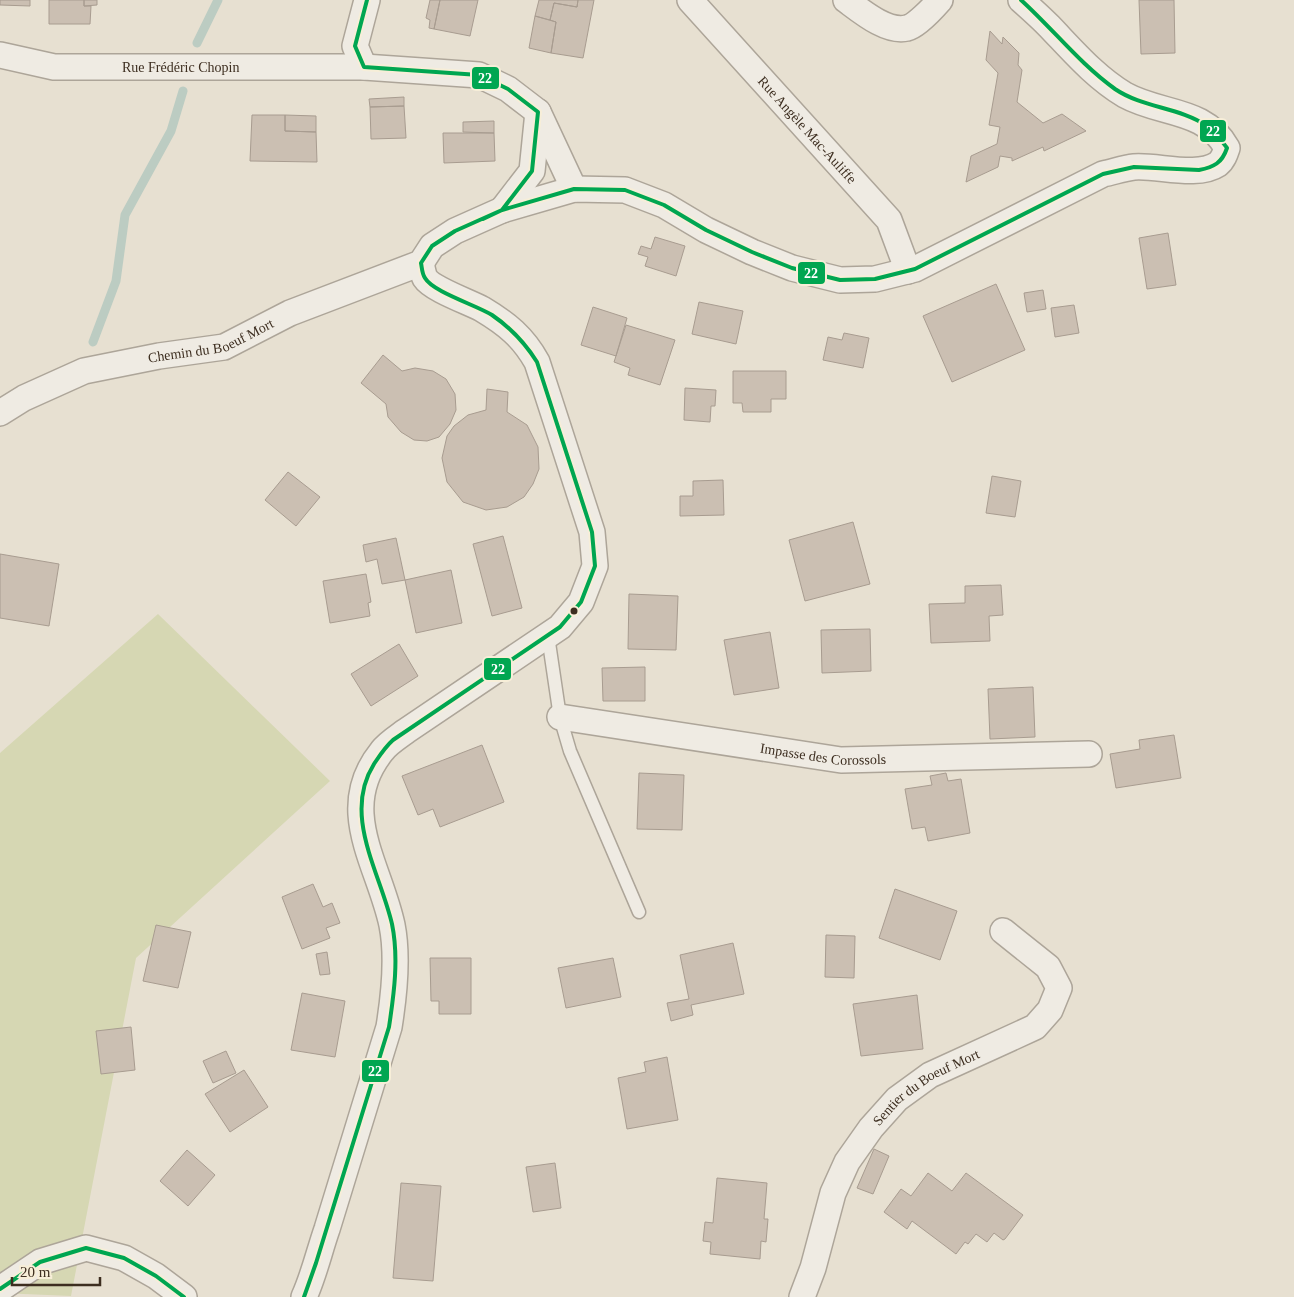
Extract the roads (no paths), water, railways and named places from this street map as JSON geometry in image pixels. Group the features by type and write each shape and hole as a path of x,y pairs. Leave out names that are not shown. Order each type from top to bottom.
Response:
{"street":[{"path":"364,67 355,46 367,0"},
{"name":"Rue Angèle Mac-Auliffe","path":"690,0 889,220 908,270"},
{"path":"846,0 873,19 891,28 907,28 930,12 940,0"},
{"path":"304,1297 312,1279 318,1254 389,1027 393,999 395,968 392,926 362,832 360,804 367,776 383,750 406,731 560,628 581,602 595,566 592,532 537,362 526,343 504,323 481,309 442,290 425,278 421,263 432,246 455,231 502,210 574,189 625,190 664,205 706,230 752,252 802,270 840,280 875,279 915,269 1104,174 1134,167 1198,171 1218,164 1224,157 1227,148 1222,137 1209,126 1190,116 1154,107 1127,96 1104,81 1048,24 1021,0"},
{"name":"Rue Frédéric Chopin","path":"0,55 54,66 364,67 479,75 508,89 538,112"},
{"path":"538,112 574,189"},
{"path":"502,210 532,171 538,112"},
{"name":"Chemin du Boeuf Mort","path":"0,413 24,398 84,371 159,356 224,347 290,314 421,263"},
{"name":"Impasse des Corossols","path":"560,716 841,760 1089,754"},
{"name":"Sentier du Boeuf Mort","path":"802,1297 814,1268 833,1193 847,1162 871,1128 897,1099 930,1075 1035,1027 1050,1010 1058,988 1048,967 1003,931"},
{"path":"0,1289 40,1262 86,1248 124,1258 156,1276 184,1297"}],"lane":[{"path":"548,636 560,716 570,751 639,912"}],"waterway":[{"path":"197,43 218,0"},
{"path":"93,342 116,281 125,215 171,131 183,91"}]}
